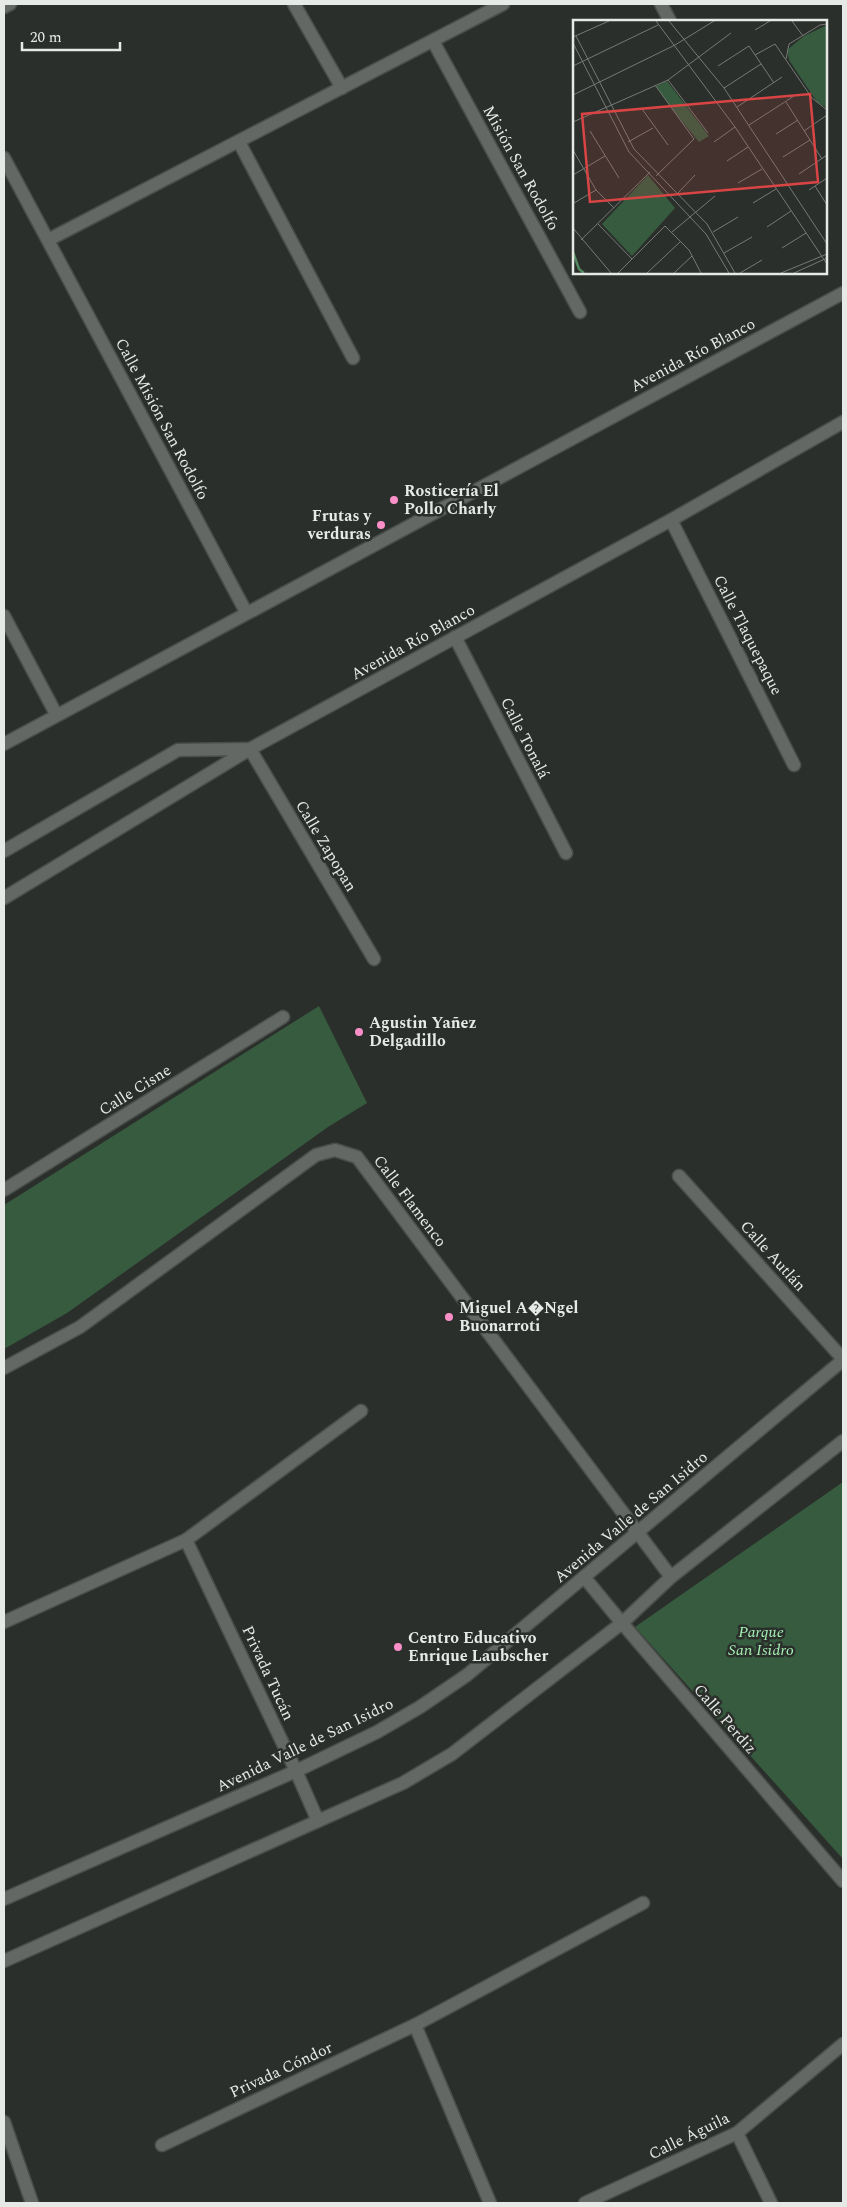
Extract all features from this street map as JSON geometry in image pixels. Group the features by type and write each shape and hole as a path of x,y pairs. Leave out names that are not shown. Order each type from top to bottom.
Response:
{"street":[{"path":"4,7 10,4"},
{"path":"294,4 342,88"},
{"path":"48,240 503,4"},
{"path":"661,4 669,20"},
{"name":"Misión San Rodolfo","path":"433,40 580,312"},
{"path":"239,142 353,358"},
{"name":"Calle Misión San Rodolfo","path":"4,158 246,612"},
{"name":"Avenida Río Blanco","path":"4,744 56,714 843,293"},
{"name":"Avenida Río Blanco","path":"4,898 250,749 671,520 843,422"},
{"name":"Calle Tlaquepaque","path":"671,520 794,765"},
{"path":"4,616 56,714"},
{"name":"Calle Tonalá","path":"454,637 566,853"},
{"path":"4,851 178,750 250,749"},
{"name":"Calle Zapopan","path":"250,749 374,959"},
{"name":"Calle Cisne","path":"4,1190 283,1016"},
{"name":"Calle Flamenco","path":"4,1368 80,1327 316,1155 335,1150 357,1157 639,1531 671,1577"},
{"name":"Calle Autlán","path":"679,1176 843,1359"},
{"name":"Avenida Valle de San Isidro","path":"4,1899 296,1771 377,1732 420,1707 467,1675 843,1359"},
{"path":"4,1622 186,1540 361,1411"},
{"path":"4,1961 403,1783 452,1754 622,1623 671,1577 843,1441"},
{"name":"Privada Tucán","path":"186,1540 318,1821"},
{"name":"Calle Perdiz","path":"584,1577 843,1881"},
{"name":"Privada Cóndor","path":"162,2145 415,2025 643,1903"},
{"path":"415,2025 490,2203"},
{"name":"Calle Águila","path":"585,2203 737,2133 843,2044"},
{"path":"4,2122 32,2203"},
{"path":"737,2133 771,2203"}],"green space":[{"path":"319,1006 367,1103 328,1127 67,1313 4,1349 4,1205"},
{"name":"Parque San Isidro","path":"843,1482 843,1859 635,1627"}],"place":[{"name":"Rosticería El Pollo Charly","path":"394,500"},
{"name":"Frutas y verduras","path":"381,525"},
{"name":"Agustin Yañez Delgadillo","path":"359,1032"},
{"name":"Miguel A�Ngel Buonarroti","path":"449,1317"},
{"name":"Centro Educativo Enrique Laubscher","path":"398,1647"}]}
